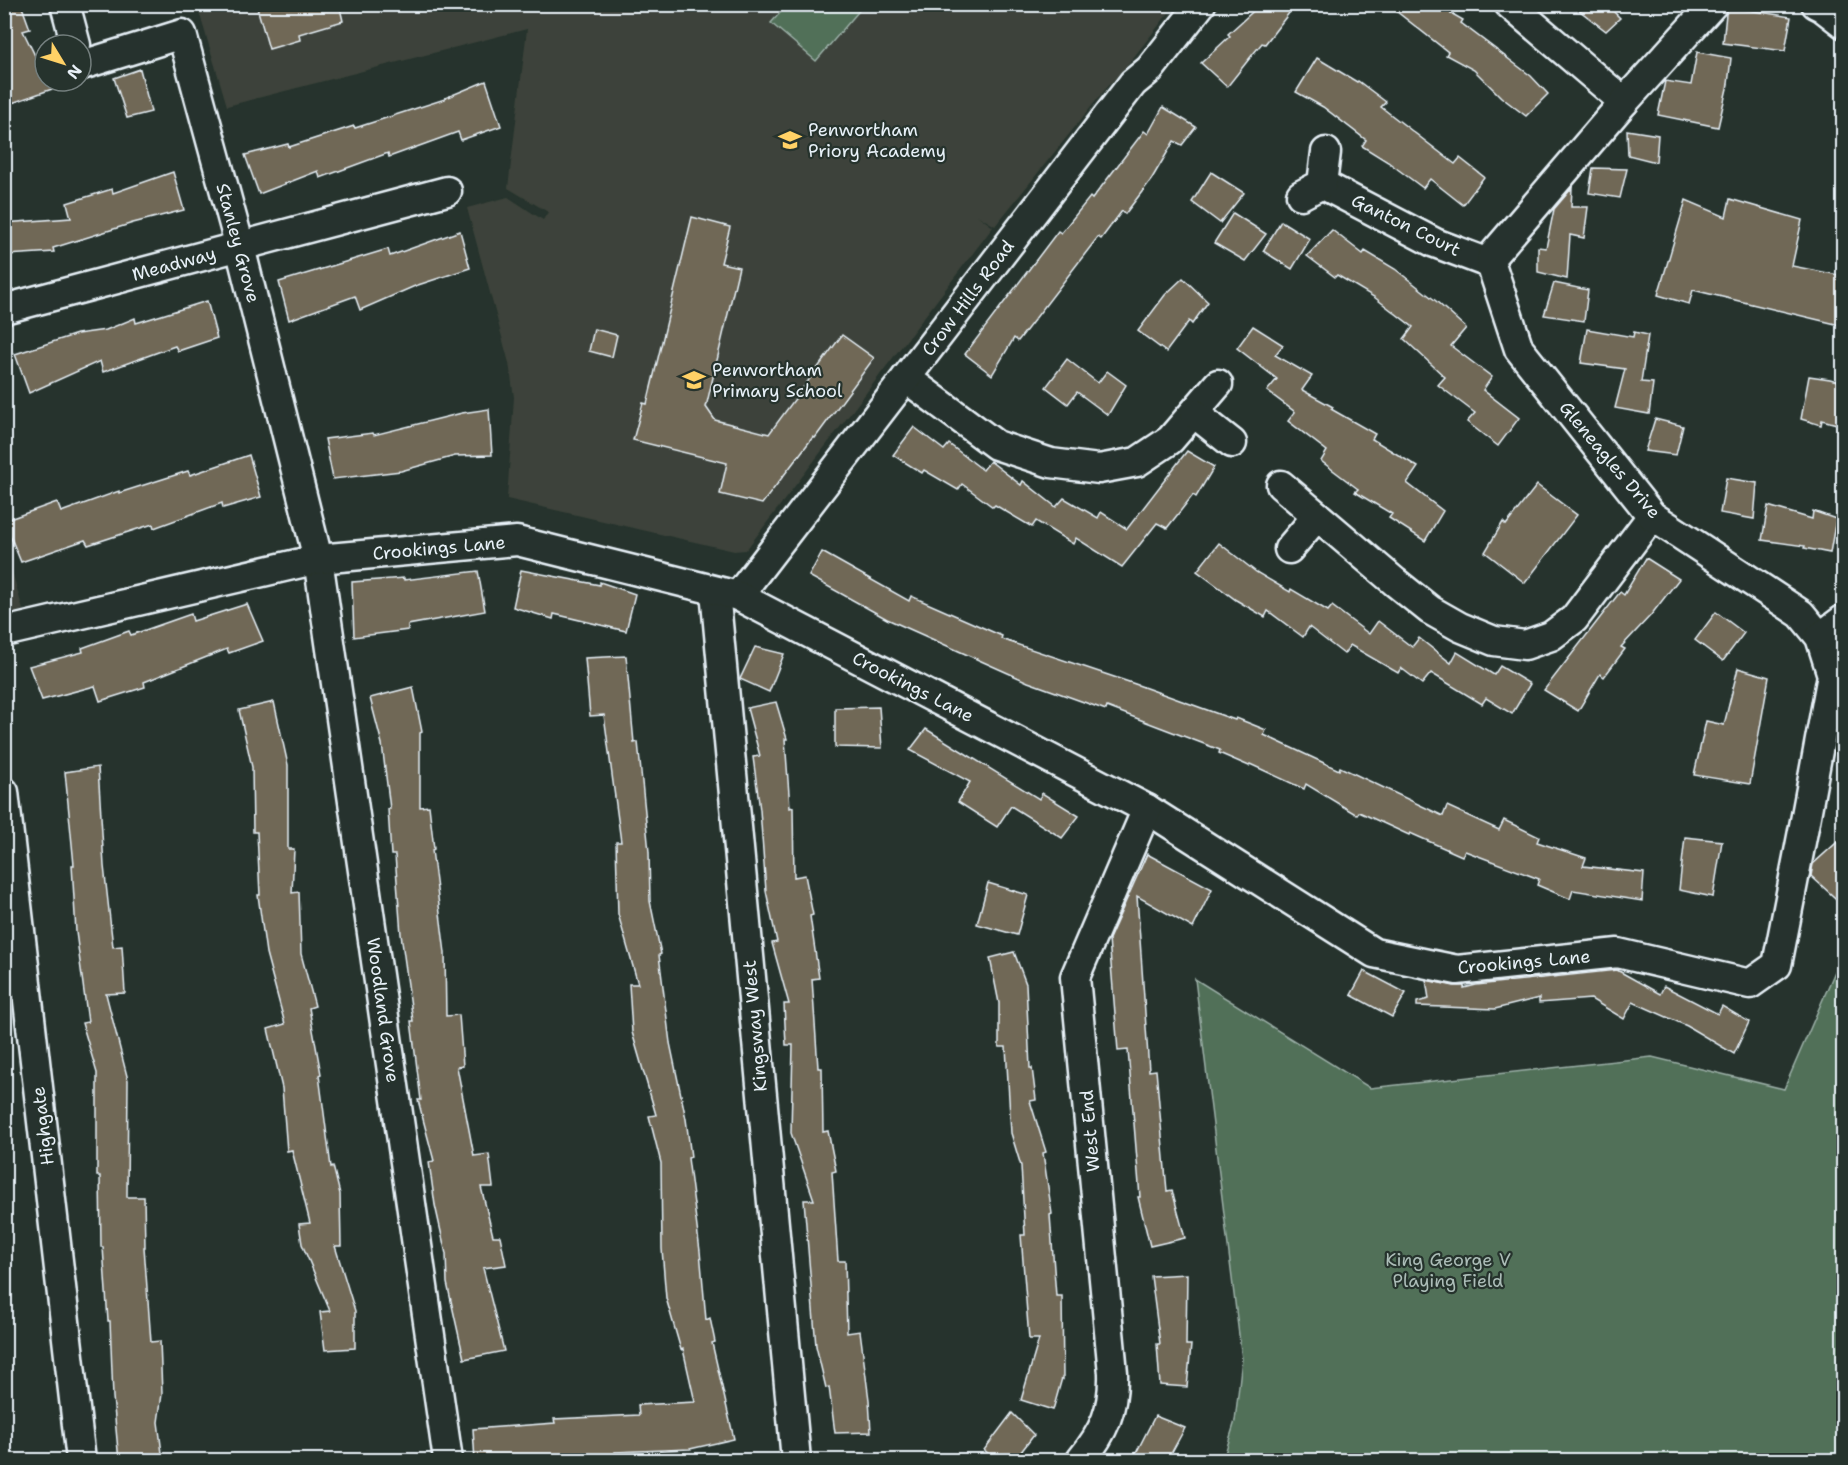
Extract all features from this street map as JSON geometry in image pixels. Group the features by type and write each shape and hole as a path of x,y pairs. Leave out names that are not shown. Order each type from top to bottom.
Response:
{"street":[{"path":"65,4 73,33"},
{"name":"Crow Hills Road","path":"726,593 906,378 1133,83 1150,69 1201,4"},
{"path":"1509,4 1624,102"},
{"path":"1491,264 1492,256 1624,102 1713,4"},
{"path":"1816,4 1844,24"},
{"name":"Stanley Grove","path":"93,61 182,34 240,247 318,559"},
{"name":"Ganton Court","path":"1326,153 1311,189 1435,243 1491,264"},
{"name":"Meadway","path":"4,309 447,191"},
{"name":"Gleneagles Drive","path":"1491,264 1518,349 1652,516 1801,614 1820,637 1832,675 1776,965"},
{"path":"906,378 996,445 1051,462 1098,469 1137,462 1170,440 1218,384"},
{"path":"1194,413 1232,443"},
{"path":"1281,485 1430,610 1460,627 1494,641 1525,645 1551,636 1574,619 1652,516"},
{"path":"1290,549 1317,516"},
{"name":"Crookings Lane","path":"4,632 318,559 517,541 726,593 1148,808 1374,953 1456,970 1618,953 1750,984 1776,965"},
{"name":"Woodland Grove","path":"318,559 448,1461"},
{"name":"Kingsway West","path":"726,593 796,1461"},
{"path":"1820,637 1844,619"},
{"name":"Highgate","path":"4,792 81,1461"},
{"name":"West End","path":"1081,1461 1094,1444 1106,1421 1113,1395 1112,1361 1075,977 1148,808"}],"shaded area":[{"path":"197,5 1175,5 995,226 977,215 993,227 746,550 734,551 507,499 514,397 509,363 467,208 508,197 543,220 548,212 508,188 527,29 227,106"},
{"path":"5,547 23,610 4,616"}],"green space":[{"path":"787,5 864,5 816,61 771,23"},
{"name":"King George V Playing Field","path":"1843,953 1843,1460 1223,1460 1235,1421 1242,1359 1195,979 1370,1088 1652,1057 1784,1089"}],"building":[{"path":"4,4 21,4 30,29 23,31 33,51 33,93 41,93 12,103 4,81"},
{"path":"256,4 339,4 343,21 299,34 300,40 269,49"},
{"path":"1261,4 1296,4 1227,87 1201,63"},
{"path":"1387,4 1435,4 1463,20 1461,23 1531,76 1548,94 1526,116 1501,97 1474,70 1446,55 1448,52"},
{"path":"1571,4 1606,4 1620,18 1606,31"},
{"path":"1729,7 1791,17 1785,51 1723,43 1726,14"},
{"path":"1697,52 1731,58 1728,84 1718,127 1658,115 1665,81 1691,85"},
{"path":"1317,58 1358,81 1386,102 1381,107 1455,164 1460,158 1484,177 1463,205 1430,179 1423,188 1362,146 1366,140 1323,107 1296,92"},
{"path":"140,69 151,112 127,118 114,78"},
{"path":"486,81 501,126 461,140 458,132 389,157 388,153 320,178 318,171 259,194 245,155 288,144 289,147 354,126 355,128 445,99"},
{"path":"1163,107 1196,127 1182,145 1174,141 1151,180 1125,214 1122,211 1101,239 1098,237 1018,341 1014,338 992,375 965,354 1058,231 1061,233 1090,197 1092,199 1144,131 1148,134"},
{"path":"1627,130 1658,135 1656,162 1628,155"},
{"path":"1593,168 1627,169 1620,198 1589,193"},
{"path":"173,172 184,210 53,248 54,252 7,255 4,223 71,218 67,203 112,189 113,193"},
{"path":"1211,172 1244,193 1220,223 1192,202"},
{"path":"1572,188 1571,207 1588,207 1584,238 1570,235 1567,279 1538,272 1538,247 1546,248 1554,209"},
{"path":"1730,199 1802,220 1792,266 1844,276 1844,326 1693,290 1689,304 1658,295 1686,200 1726,217"},
{"path":"1233,213 1266,234 1245,261 1214,243"},
{"path":"692,217 730,227 721,263 739,267 706,407 715,420 769,434 842,335 874,358 815,438 813,437 762,504 720,494 727,463 633,440 643,403 647,404"},
{"path":"1281,221 1310,239 1292,269 1263,251"},
{"path":"1332,230 1363,254 1365,251 1395,269 1466,328 1451,346 1492,377 1483,390 1519,418 1498,446 1467,422 1475,413 1438,385 1445,377 1404,339 1413,327 1374,297 1337,275 1335,277 1307,256"},
{"path":"460,231 470,268 415,286 360,310 355,296 289,320 279,282 388,249 390,256"},
{"path":"1183,278 1208,302 1192,324 1189,321 1166,352 1138,331 1165,295"},
{"path":"1554,283 1588,290 1584,321 1544,315"},
{"path":"207,301 217,338 178,351 175,346 103,372 100,361 29,393 15,354 77,334 106,330 135,318 136,323"},
{"path":"1253,326 1283,345 1275,355 1312,376 1302,390 1375,434 1372,439 1418,467 1407,483 1443,511 1425,541 1389,518 1392,514 1355,492 1358,489 1321,461 1327,451 1288,421 1295,412 1267,391 1277,379 1237,348"},
{"path":"594,329 617,335 612,357 589,351"},
{"path":"1587,329 1633,337 1634,332 1648,335 1641,382 1653,383 1649,414 1615,408 1625,369 1581,363"},
{"path":"1067,359 1098,383 1107,371 1126,385 1108,415 1077,392 1068,404 1046,387"},
{"path":"1809,376 1844,383 1844,426 1822,420 1821,425 1801,419"},
{"path":"489,409 492,455 455,456 401,471 333,479 325,439 373,433 374,435 462,413"},
{"path":"1655,419 1683,426 1676,455 1645,451"},
{"path":"914,427 944,450 949,444 983,470 990,461 1021,485 1023,481 1056,507 1064,498 1098,518 1101,512 1127,529 1187,451 1214,467 1196,497 1193,495 1167,528 1157,523 1122,567 1076,538 1073,544 1036,521 1032,527 995,505 993,507 962,484 958,490 924,470 922,473 893,455"},
{"path":"249,455 261,497 223,508 222,503 154,528 153,524 88,545 85,540 21,562 4,521 57,502 61,512 119,491 119,493 188,471 190,475"},
{"path":"1726,478 1757,483 1754,519 1720,513"},
{"path":"1537,485 1577,515 1525,583 1485,552 1503,522 1506,525"},
{"path":"1768,506 1812,519 1813,511 1836,519 1830,553 1804,548 1805,546 1762,540"},
{"path":"1219,543 1256,572 1328,611 1332,606 1369,634 1378,621 1412,647 1419,638 1451,663 1457,652 1494,675 1500,666 1530,684 1512,714 1486,698 1482,704 1431,673 1422,684 1401,668 1398,673 1350,645 1344,654 1309,627 1303,637 1268,611 1265,617 1236,600 1197,571"},
{"path":"822,552 909,601 911,596 1002,636 1001,639 1266,730 1264,735 1339,770 1340,767 1443,816 1447,806 1499,830 1504,820 1539,837 1537,842 1586,858 1583,866 1644,873 1642,901 1573,890 1570,899 1537,885 1539,879 1465,851 1462,856 1359,812 1357,815 1306,784 1304,789 1250,764 1249,766 1219,753 1220,750 1107,707 1106,710 1028,682 887,619 809,576"},
{"path":"1646,558 1679,579 1651,615 1621,647 1625,649 1604,677 1600,674 1578,711 1544,690 1620,592 1624,595"},
{"path":"521,570 600,585 600,582 635,594 626,631 554,614 553,619 513,607"},
{"path":"478,571 485,611 408,625 408,630 354,637 352,582 404,578 404,580"},
{"path":"247,604 263,641 229,653 227,649 144,682 145,687 100,701 95,686 42,700 29,666 83,652 82,648 129,631 131,635 191,614 193,621"},
{"path":"1716,612 1744,633 1723,661 1695,640"},
{"path":"755,647 784,654 769,692 740,679"},
{"path":"626,656 634,743 638,742 649,852 650,901 661,954 659,955 670,1043 686,1119 691,1157 688,1158 706,1320 710,1318 715,1342 712,1343 734,1439 690,1449 615,1452 615,1460 475,1461 473,1429 555,1423 554,1419 639,1415 638,1405 695,1402 683,1349 681,1350 666,1298 662,1249 661,1163 649,1116 656,1115 632,1032 629,984 638,984 618,914 616,842 621,842 604,715 590,716 585,658"},
{"path":"1738,668 1769,677 1750,784 1694,775 1706,721 1724,725"},
{"path":"413,687 422,732 420,733 420,807 429,806 445,953 446,1016 459,1015 463,1066 457,1067 474,1156 489,1154 493,1187 481,1187 493,1236 500,1236 506,1265 483,1268 504,1351 464,1359 447,1283 446,1254 435,1205 429,1162 434,1161 418,1100 421,1100 401,934 395,855 391,855 388,809 390,809 382,744 370,698"},
{"path":"274,702 288,765 288,849 294,849 292,893 299,892 301,954 315,1006 309,1008 321,1074 319,1075 331,1167 333,1166 340,1194 341,1246 335,1246 355,1311 355,1348 325,1350 320,1312 330,1311 302,1244 299,1224 310,1223 292,1150 287,1151 282,1088 268,1029 285,1024 266,953 258,895 260,895 257,832 253,832 252,767 239,710"},
{"path":"776,702 787,739 785,739 790,808 793,807 794,877 805,875 813,915 810,916 819,978 812,979 818,1068 822,1068 823,1132 828,1131 836,1171 832,1172 838,1261 845,1261 847,1333 860,1331 871,1432 835,1433 829,1387 826,1388 816,1346 804,1200 814,1200 791,1133 793,1045 786,1045 784,1004 789,1004 772,943 777,942 766,891 760,810 753,757 760,756 747,708"},
{"path":"879,707 882,748 835,747 835,708"},
{"path":"926,729 1039,799 1042,793 1079,816 1062,838 1011,806 997,827 958,802 970,782 910,750"},
{"path":"98,767 104,866 113,947 122,946 125,993 106,994 128,1080 127,1197 144,1197 144,1247 151,1342 160,1341 162,1394 158,1422 163,1461 119,1461 113,1397 110,1321 108,1321 103,1247 101,1247 100,1176 97,1176 97,1073 82,1023 88,1022 76,932 72,865 74,865 65,772"},
{"path":"1844,836 1844,906 1811,876 1813,864"},
{"path":"1685,837 1722,841 1713,897 1679,890"},
{"path":"1147,854 1212,889 1193,928 1137,896 1149,1071 1156,1070 1167,1191 1172,1190 1185,1238 1150,1246 1138,1197 1140,1197 1128,1050 1118,1051 1109,939"},
{"path":"988,883 1028,895 1017,935 977,924"},
{"path":"1014,952 1026,984 1030,1068 1032,1068 1036,1100 1030,1101 1046,1152 1043,1153 1052,1214 1050,1215 1056,1296 1062,1296 1063,1379 1053,1410 1021,1400 1039,1339 1029,1339 1021,1235 1025,1235 1021,1166 1011,1133 1006,1047 999,1047 999,1003 990,958"},
{"path":"1617,970 1660,994 1664,986 1718,1014 1722,1006 1749,1022 1734,1054 1687,1026 1633,1002 1624,1019 1591,999 1539,1003 1539,998 1495,1009 1417,1006 1417,1002 1429,999 1426,980 1464,986 1464,988"},
{"path":"1364,971 1406,993 1392,1017 1351,995"},
{"path":"1187,1274 1186,1345 1191,1345 1187,1387 1160,1385 1157,1344 1160,1344 1151,1276"},
{"path":"1012,1413 1034,1435 1014,1461 998,1461 984,1450"},
{"path":"1155,1416 1185,1428 1167,1461 1132,1461"}],"place":[{"name":"Penwortham Priory Academy","path":"790,140"},
{"name":"Penwortham Primary School","path":"694,380"}]}
